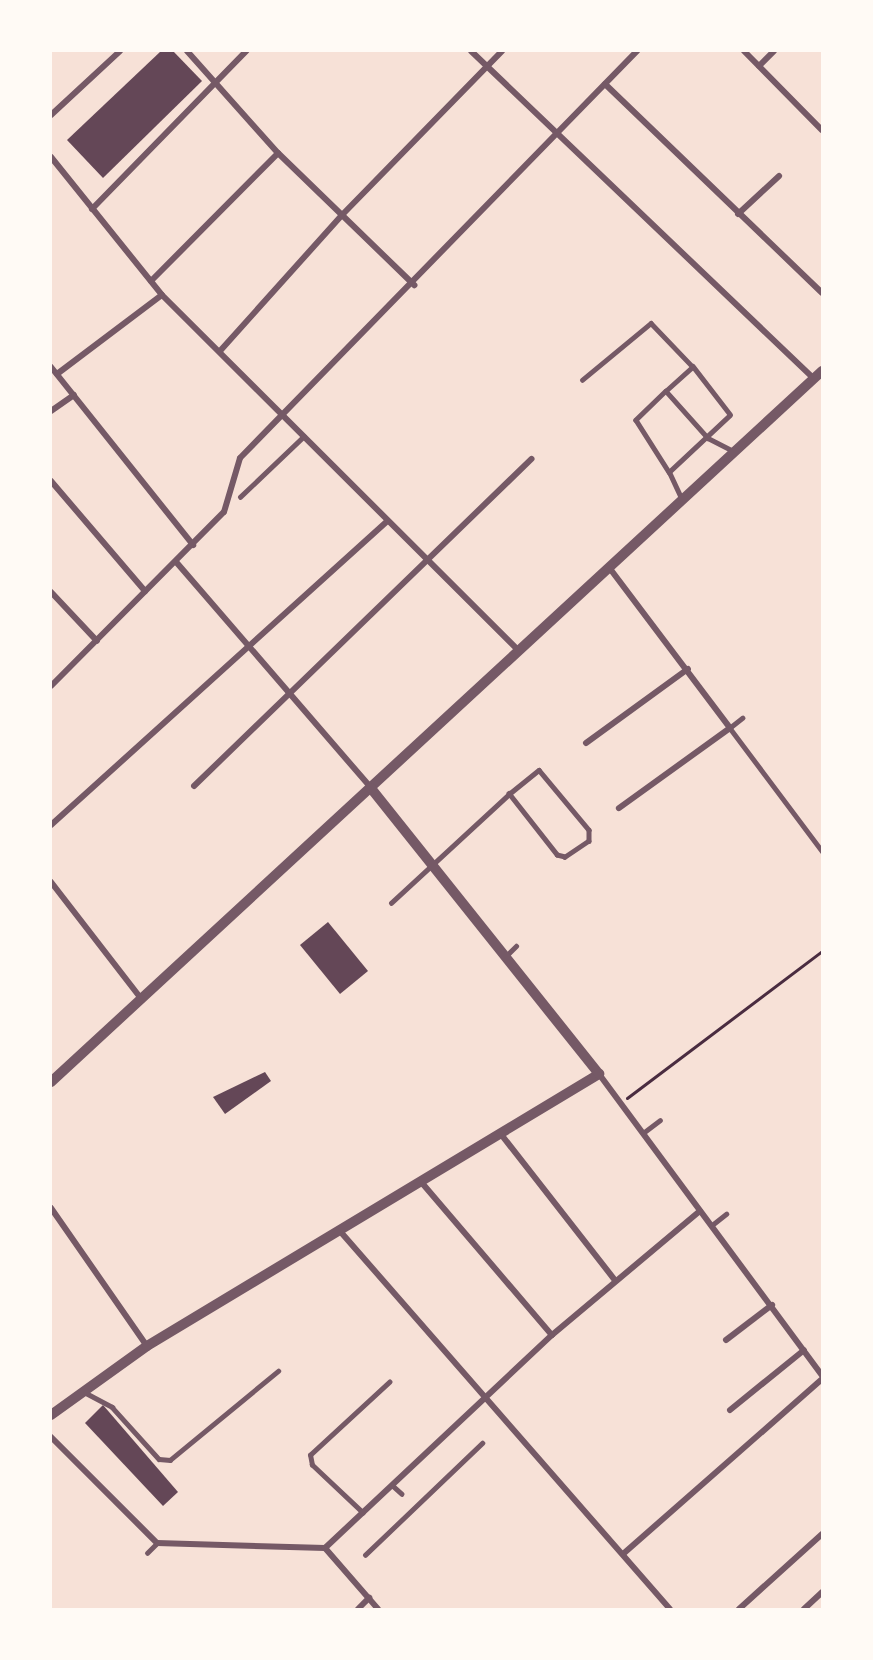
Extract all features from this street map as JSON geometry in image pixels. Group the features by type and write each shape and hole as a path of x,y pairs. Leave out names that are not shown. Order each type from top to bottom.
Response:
{"street":[{"path":"51,115 120,51"},
{"path":"187,51 217,81 278,153 414,285"},
{"path":"92,209 246,51"},
{"path":"51,1082 140,997 371,788 518,650 610,570 681,498 818,375 558,136 471,51"},
{"path":"220,351 342,214 502,51"},
{"path":"51,686 145,591 177,563 224,512 240,458 414,285 637,51"},
{"path":"744,51 822,130"},
{"path":"759,66 774,51"},
{"path":"605,84 822,293"},
{"path":"151,281 278,153"},
{"path":"51,157 162,295 518,650"},
{"path":"738,214 779,176"},
{"path":"57,374 162,295"},
{"path":"51,367 193,545"},
{"path":"51,411 74,395"},
{"path":"194,786 429,562 532,459"},
{"path":"51,481 145,591"},
{"path":"51,825 387,521"},
{"path":"177,563 250,645 290,696 433,863 599,1074 772,1305 822,1377 623,1554"},
{"path":"610,570 688,669 730,728 620,808"},
{"path":"51,592 97,641"},
{"path":"586,743 688,669"},
{"path":"51,882 140,997"},
{"path":"51,1415 86,1393 147,1346 337,1228 422,1183 599,1074"},
{"path":"500,1133 614,1279"},
{"path":"422,1183 552,1335"},
{"path":"51,1208 147,1346"},
{"path":"51,1437 157,1543 325,1548 614,1279 700,1210"},
{"path":"337,1228 487,1396 670,1609"},
{"path":"726,1340 772,1305"},
{"path":"729,1410 804,1350"},
{"path":"740,1609 822,1533"},
{"path":"325,1548 378,1609"},
{"path":"804,1609 822,1592"},
{"path":"358,1609 369,1598"}],"lane":[{"path":"582,380 646,324 656,326 693,367 730,415 669,472"},
{"path":"681,498 669,472 636,420 693,367"},
{"path":"666,391 708,438 733,451"},
{"path":"240,496 304,436"},
{"path":"743,718 730,728 822,850"},
{"path":"391,903 433,863 532,773 543,772 589,830 589,842 565,857 557,855 509,794"},
{"path":"506,956 516,946"},
{"path":"643,1133 660,1120"},
{"path":"712,1226 726,1214"},
{"path":"86,1393 112,1407 159,1459 170,1460 278,1371"},
{"path":"363,1513 312,1465 310,1455 389,1382"},
{"path":"365,1556 482,1443"},
{"path":"392,1485 402,1494"},
{"path":"147,1553 157,1543"}],"path":[{"path":"637,1090 822,951"}],"building":[{"path":"161,51 173,51 202,81 103,178 67,140"},
{"path":"328,922 368,971 340,994 300,945"},
{"path":"265,1072 271,1081 225,1114 213,1097"},
{"path":"103,1405 178,1492 163,1506 85,1423"}]}
